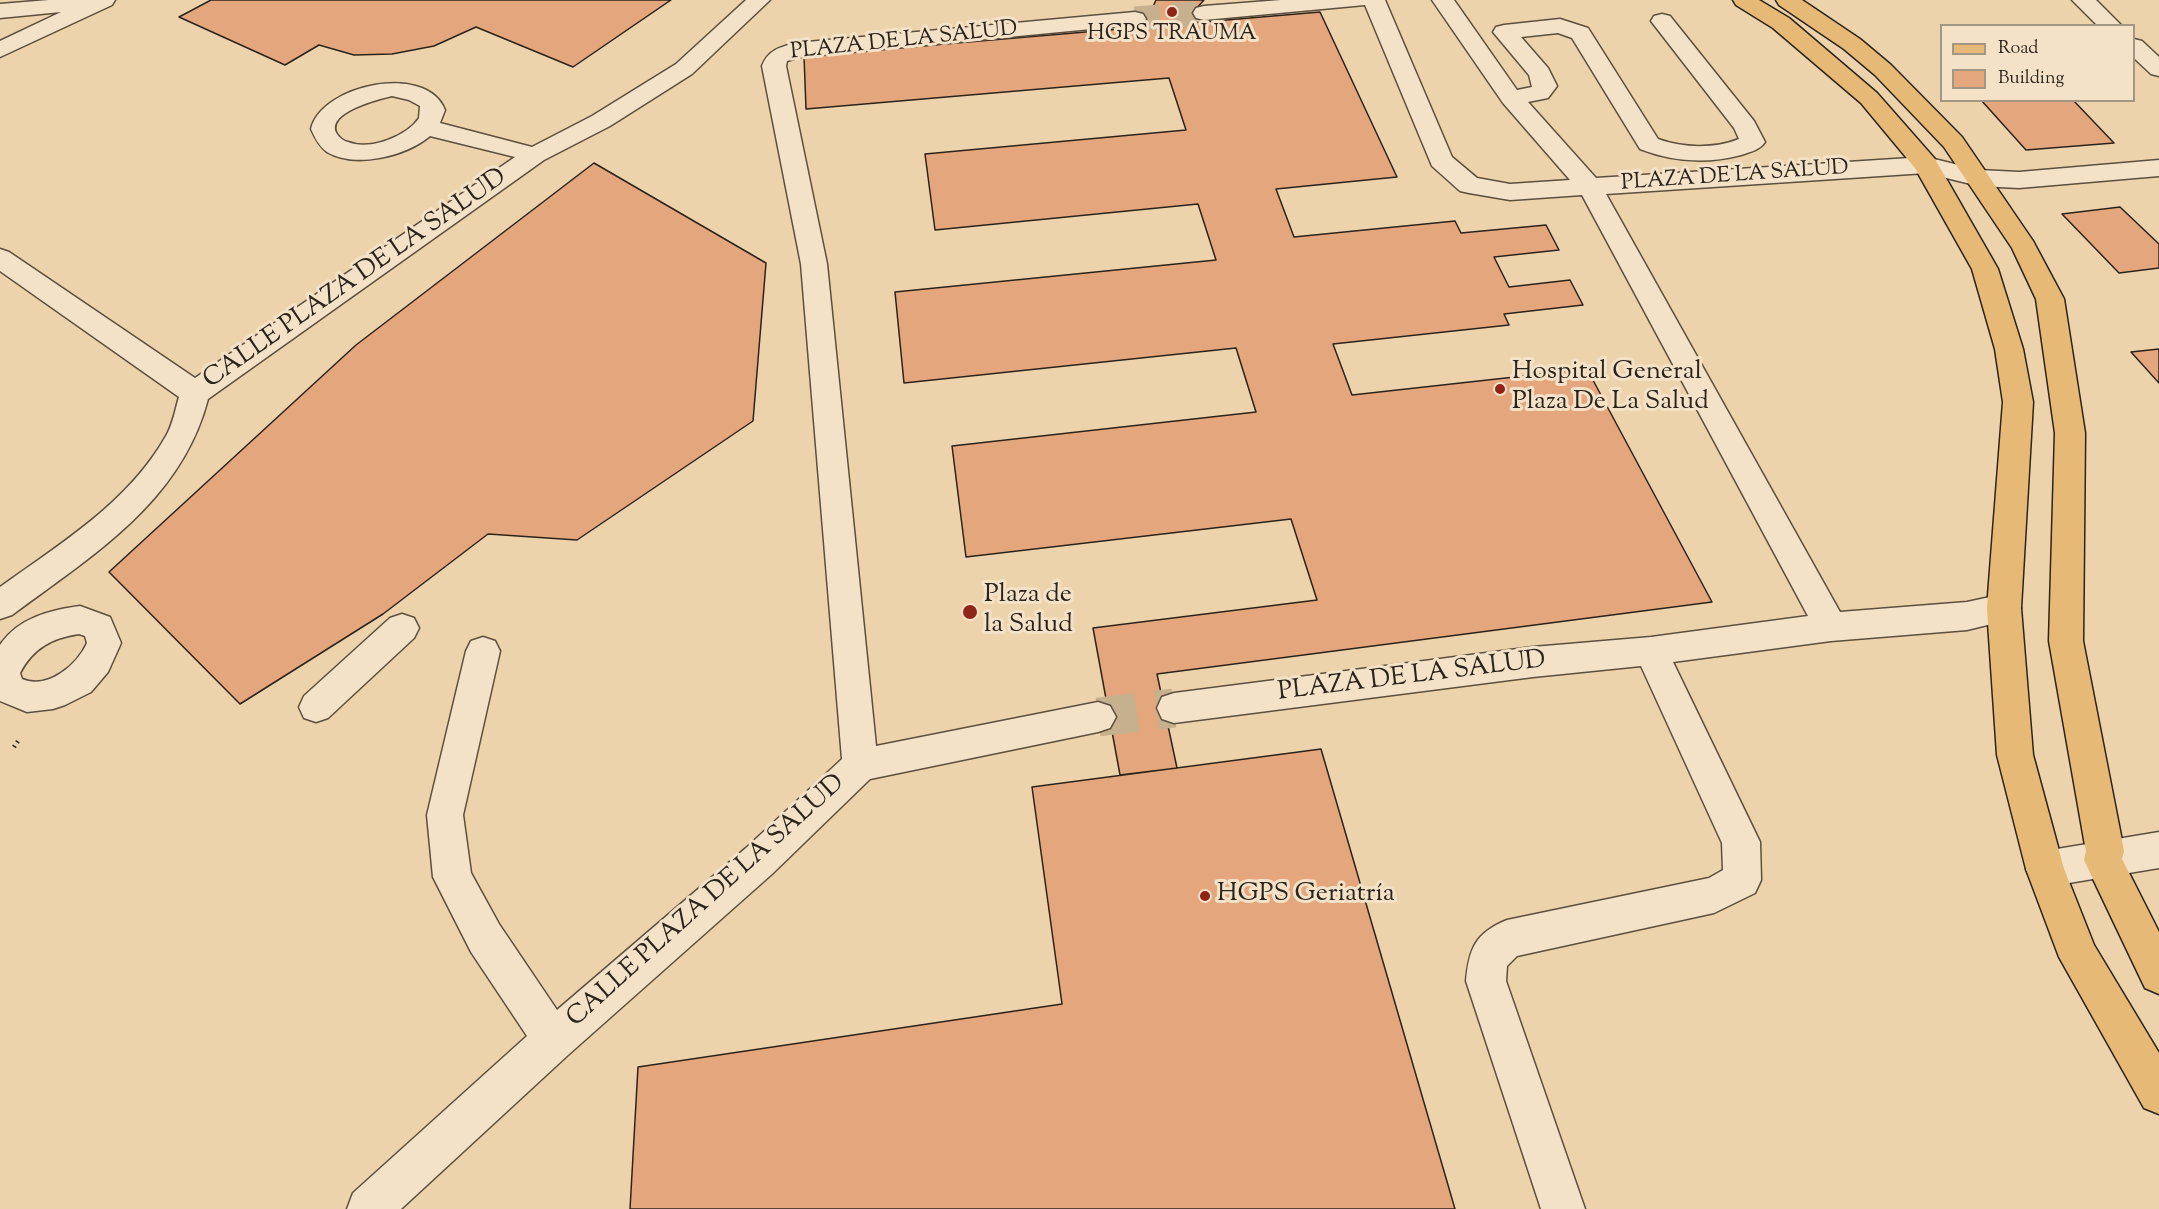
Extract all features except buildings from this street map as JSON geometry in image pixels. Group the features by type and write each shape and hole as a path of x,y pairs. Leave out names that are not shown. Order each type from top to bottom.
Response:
{"main road":[{"path":"1744,0 1781,23 1869,98 1926,165 1985,269 2009,349 2018,402 2004,608 2015,755 2045,869 2079,957 2159,1093"},
{"path":"1787,0 1852,44 1883,70 1953,142 2024,247 2050,299 2070,432 2066,641 2105,851 2103,860 2159,974"}],"street":[{"name":"CALLE PLAZA DE LA SALUD","path":"7,600 92,538 146,489 180,440 195,393 535,155 600,121 684,69 759,0"},
{"path":"1204,13 1361,0"},
{"name":"PLAZA DE LA SALUD","path":"1374,0 1441,161 1469,185 1509,192 1926,165 1979,178 2019,180 2159,168"},
{"path":"1443,0 1511,98 1590,187"},
{"path":"2083,0 2109,24"},
{"path":"0,11 101,1"},
{"path":"0,50 101,1"},
{"name":"PLAZA DE LA SALUD","path":"814,264 774,66 777,57 796,50 1135,19"},
{"path":"1511,98 1540,93 1545,86 1540,73 1504,32 1560,26 1580,33 1649,144 1668,152 1689,154 1742,147 1753,142 1745,126 1662,21"},
{"path":"2135,48 2159,69"},
{"path":"425,127 535,155"},
{"name":"PLAZA DE LA SALUD","path":"1590,187 1831,627"},
{"path":"0,258 195,393"},
{"name":"CALLE PLAZA DE LA SALUD","path":"369,1209 553,1040 759,861 860,765 814,264"},
{"path":"7,600 56,623"},
{"name":"PLAZA DE LA SALUD","path":"1174,708 1831,627 1967,616 2004,608"},
{"path":"316,708 402,628"},
{"path":"483,651 445,815 452,877 485,938 553,1040"},
{"path":"1563,1209 1486,981 1488,957 1507,939 1714,895 1742,880 1741,842 1651,651"},
{"path":"860,765 1098,717"},
{"path":"2045,869 2159,850"}],"tunnel":[{"path":"1135,19 1204,13"},
{"path":"1098,717 1174,708 1162,709"}],"place":[{"name":"HGPS TRAUMA","path":"1172,12"},
{"name":"Hospital General Plaza De La Salud","path":"1500,389"},
{"name":"Plaza de la Salud","path":"970,612"},
{"name":"HGPS Geriatría","path":"1205,896"}]}
